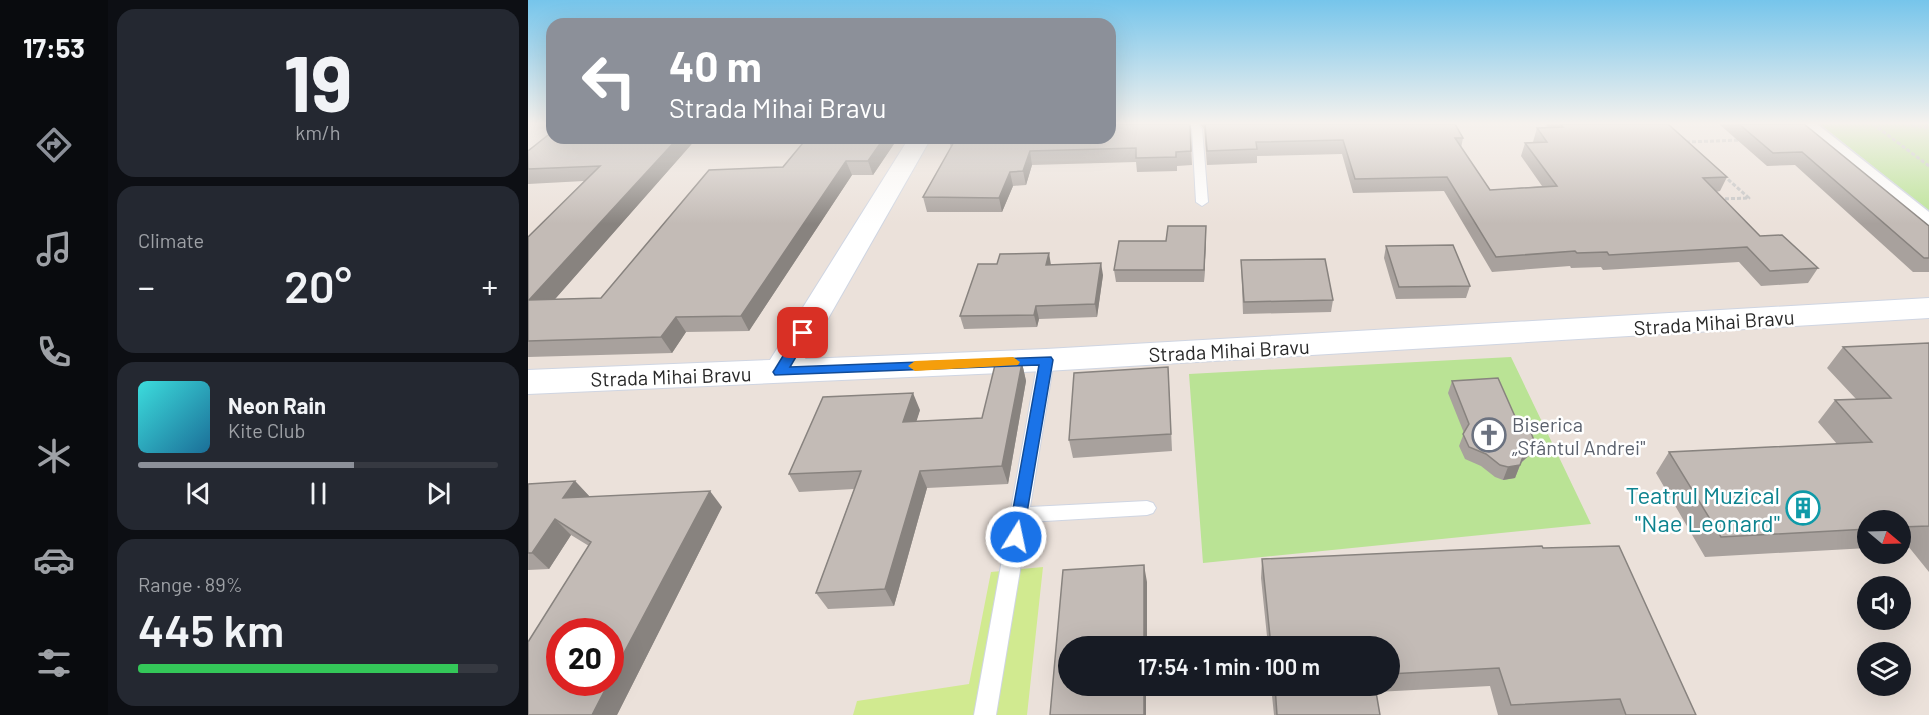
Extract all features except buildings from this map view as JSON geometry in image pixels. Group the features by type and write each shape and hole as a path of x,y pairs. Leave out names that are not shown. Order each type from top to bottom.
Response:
{"street":[{"path":"780,372 908,157"},
{"path":"1847,157 1929,223"},
{"name":"Strada Mihai Bravu","path":"528,382 1046,360 1929,308"}],"lane":[{"path":"1199,157 1202,202"},
{"path":"986,715 1046,360"},
{"path":"1020,514 1147,508"}],"path":[{"path":"1717,170 1749,198 1717,199"}],"green space":[{"path":"1862,157 1929,157 1929,211"},
{"path":"1511,357 1591,524 1203,563 1189,374"},
{"path":"1043,567 1027,715 853,715 857,701 969,684 991,572"}],"slow traffic":[{"path":"915,366 1013,362"}],"place":[{"name":"Biserica „Sfântul Andrei\"","path":"1489,435"},
{"name":"Teatrul Muzical \"Nae Leonard\"","path":"1803,508"}],"route":[{"path":"803,333 780,372 1046,360 1016,537"}]}
